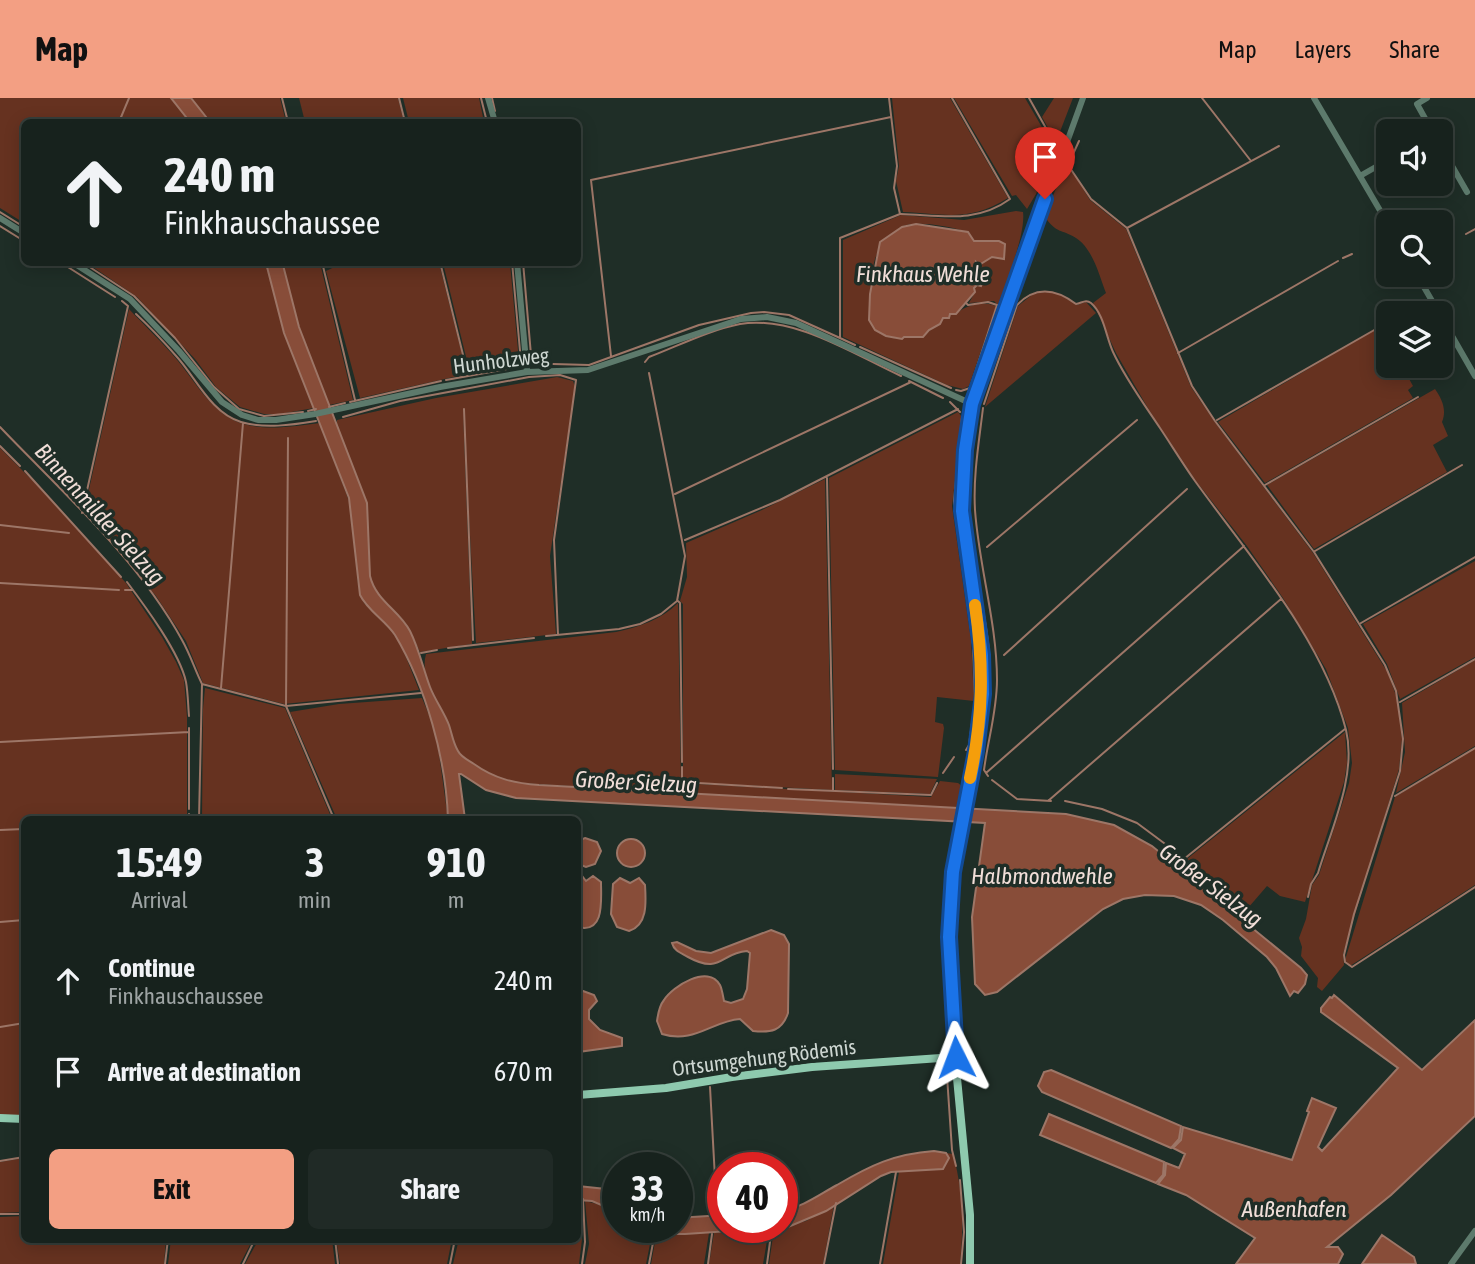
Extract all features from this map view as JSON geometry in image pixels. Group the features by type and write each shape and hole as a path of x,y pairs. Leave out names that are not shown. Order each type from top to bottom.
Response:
{"main road":[{"name":"Ortsumgehung Rödemis","path":"581,1095 666,1087 813,1067 956,1057"},
{"path":"956,1057 970,1215 970,1264"},
{"path":"0,1118 21,1119"}],"street":[{"path":"488,98 494,119"},
{"path":"956,1057 949,937 953,872 976,751 983,694 982,655 962,511 965,450 972,404 1083,98"},
{"path":"1314,98 1380,210"},
{"path":"1425,119 1417,104 1427,98"},
{"path":"1360,176 1376,167"},
{"path":"1453,168 1467,192"},
{"path":"0,218 21,231"},
{"name":"Hunholzweg","path":"78,266 130,299 222,402 242,415 258,420 276,420 332,411 440,387 527,372 588,370 741,319 768,317 796,323 972,404"},
{"path":"517,266 527,372"},
{"path":"1453,337 1475,376"},
{"path":"1451,1264 1475,1231"}],"shaded area":[{"path":"0,98 171,98 188,119 21,119 21,221 0,208"},
{"path":"191,98 280,98 285,119 208,119"},
{"path":"299,98 398,98 403,119 304,119"},
{"path":"403,98 479,98 483,119 408,119"},
{"path":"892,98 950,98 1008,198 982,211 969,214 903,212 896,181 899,166"},
{"path":"954,98 1025,98 1054,148 1036,194 1027,209 1016,195 1012,196"},
{"path":"1054,98 1073,98 1056,142 1042,117"},
{"path":"1066,166 1090,200 1126,229 1191,387 1313,553 1388,673 1398,701 1402,739 1399,769 1343,954 1344,965 1322,991 1317,987 1318,978 1301,956 1299,938 1306,919 1312,885 1319,875 1349,783 1352,763 1348,728 1326,669 1283,598 1247,546 1196,481 1149,410 1116,353 1093,303 1106,293 1091,255 1076,238 1056,229 1044,216"},
{"path":"1023,212 1021,232 998,305 994,301 969,303 975,292 973,288 977,285 975,261 986,261 992,257 1003,259 1005,244 998,241 974,241 968,232 945,226 910,224 888,238 874,262 872,306 877,326 885,336 920,338 941,320 969,306 986,303 996,306 969,386 963,389 947,385 843,337 843,240 901,215 964,220"},
{"path":"91,266 267,266 284,333 314,408 264,414 240,407 216,387 195,359 137,297"},
{"path":"283,266 321,266 353,400 329,405 299,327"},
{"path":"337,266 440,266 467,374 360,398 326,271"},
{"path":"444,266 510,266 519,361 517,365 470,373"},
{"path":"1049,291 1077,305 1086,302 1096,313 985,407 1018,306 1033,294"},
{"path":"129,309 172,354 207,398 233,420 262,427 320,423 352,509 358,584 364,603 392,630 402,647 419,690 284,704 203,683 186,641 156,596 84,512"},
{"path":"1376,329 1376,378 1409,378 1413,386 1408,390 1413,398 1265,483 1218,422"},
{"path":"557,377 573,381 575,387 550,556 556,634 476,643 463,409 472,644 420,652 406,625 380,595 370,576 367,503 337,420 436,398"},
{"path":"1435,389 1443,405 1442,422 1448,436 1433,445 1447,472 1314,549 1267,485"},
{"path":"958,412 962,417 952,506 971,640 974,701 937,697 935,722 943,724 944,728 938,777 835,770 829,478"},
{"path":"0,448 126,583 176,662 184,680 187,717 187,816 21,816 21,1116 0,1115"},
{"path":"825,479 832,790 683,782 683,604 680,601 687,577 686,543"},
{"path":"1475,561 1475,657 1400,699 1387,664 1363,624"},
{"path":"678,603 681,783 931,797 940,781 958,783 963,787 959,809 519,783 481,769 458,752 449,725 425,673 426,654 616,632 649,622"},
{"path":"1475,660 1475,746 1396,793 1405,752 1402,703"},
{"path":"205,688 285,708 331,816 202,816"},
{"path":"422,698 436,732 448,816 336,816 290,712 339,704"},
{"path":"1345,732 1347,763 1344,782 1305,902 1280,896 1267,886 1248,908 1187,859"},
{"path":"1475,748 1475,885 1350,966 1345,960 1395,797"},
{"path":"835,774 937,779 930,794 835,790"},
{"path":"946,1153 953,1154 961,1195 960,1264 883,1264 899,1172 911,1171 949,1158"},
{"path":"21,1158 21,1212 0,1213 0,1162"},
{"path":"585,1201 602,1205 602,1243 650,1243 646,1264 585,1264 589,1244"},
{"path":"834,1205 823,1264 769,1264 772,1243 798,1243 798,1223"},
{"path":"21,1216 21,1243 166,1243 164,1264 0,1264 0,1217"},
{"path":"581,1229 582,1239 579,1264 453,1264 458,1243 581,1243"},
{"path":"693,1233 707,1233 704,1264 651,1264 655,1243 693,1243"},
{"path":"171,1243 251,1243 240,1264 168,1264"},
{"path":"257,1243 332,1243 335,1264 245,1264"},
{"path":"337,1243 451,1243 447,1264 340,1264"},
{"path":"712,1243 767,1243 763,1264 709,1264"}],"water":[{"path":"171,98 191,98 208,119 188,119"},
{"name":"Finkhaus Wehle","path":"916,224 968,232 974,241 999,241 1005,244 1004,259 992,257 979,265 976,262 977,277 983,281 981,286 974,288 975,292 956,314 943,318 940,324 923,337 902,339 886,336 875,330 869,320 870,294 880,242 902,227"},
{"name":"Halbmondwehle","path":"267,266 283,266 299,327 367,503 370,576 373,585 410,631 456,748 465,758 482,769 497,777 530,784 1066,814 1114,825 1152,846 1301,968 1307,975 1305,984 1298,993 1294,991 1290,996 1276,968 1267,957 1201,905 1174,896 1145,895 1123,899 1103,909 997,992 985,995 975,984 972,917 985,823 516,798 486,790 461,774 465,816 448,816 439,748 425,700 395,635 360,595 349,498 284,333"},
{"path":"585,838 597,842 601,851 595,864 586,867 581,865 581,840"},
{"path":"631,839 641,843 645,853 641,863 631,867 621,863 617,853 621,843"},
{"path":"581,876 586,881 593,876 601,882 600,914 597,921 587,928 581,927"},
{"path":"620,878 630,883 639,878 645,885 643,918 640,924 629,931 617,927 611,914 613,884"},
{"path":"771,930 784,935 789,944 788,1013 783,1024 775,1030 753,1031 740,1019 684,1036 662,1034 657,1021 662,1002 668,994 691,979 715,979 721,987 724,1001 731,1003 743,999 747,989 750,953 747,951 714,964 707,964 680,953 672,943 677,942 696,951 711,953"},
{"path":"581,992 594,995 597,1001 589,1010 589,1019 600,1030 622,1038 622,1046 581,1052"},
{"name":"Außenhafen","path":"1334,995 1422,1070 1475,1020 1475,1116 1391,1195 1327,1247 1338,1247 1343,1254 1338,1264 1236,1264 1255,1238 1186,1195 1158,1184 1165,1175 1166,1163 1179,1168 1185,1154 1173,1148 1181,1140 1183,1127 1292,1160 1312,1098 1336,1108 1318,1147 1322,1151 1398,1068 1321,1012 1321,1008"},
{"path":"1051,1070 1181,1126 1179,1139 1171,1148 1042,1092 1038,1086 1044,1072"},
{"path":"1049,1114 1164,1162 1163,1175 1156,1183 1040,1135"},
{"path":"934,1151 946,1153 949,1158 943,1169 891,1172 881,1176 826,1211 798,1223 798,1206 861,1172 907,1155"},
{"path":"581,1186 602,1189 602,1205 581,1200"},
{"path":"707,1216 707,1233 693,1233 693,1217"},
{"path":"1382,1235 1414,1257 1416,1264 1362,1264"}],"waterway":[{"path":"120,119 129,98"},
{"path":"282,98 287,119"},
{"path":"399,98 404,119"},
{"path":"481,98 486,119"},
{"path":"492,98 495,111"},
{"path":"855,345 840,338 840,238 900,214 894,188 897,166 889,98"},
{"path":"901,214 971,215 997,207 1010,199 952,98"},
{"path":"1029,98 1056,146"},
{"path":"1202,98 1251,161"},
{"path":"611,356 591,180 891,117"},
{"path":"1079,141 1068,165 1091,199 1127,228 1192,386 1215,421 1314,552 1385,665 1396,691 1403,739 1400,771 1354,914 1344,955 1345,962 1352,967 1475,887"},
{"path":"1127,228 1279,146"},
{"path":"0,212 21,225"},
{"path":"0,226 21,239"},
{"path":"1466,234 1475,229"},
{"path":"1343,258 1352,254"},
{"path":"1178,353 1338,261"},
{"path":"66,266 115,297"},
{"path":"88,266 134,296 175,338 214,387 239,409 264,416 303,412"},
{"path":"323,266 355,400"},
{"path":"441,266 468,375"},
{"path":"512,266 521,362 517,367"},
{"path":"523,266 531,355 537,365 549,364"},
{"path":"984,404 1017,305 1031,294 1046,291 1061,295 1076,304 1089,302 1095,308 1102,319 1113,352 1129,381 1195,481 1282,600 1320,663 1335,696 1346,730 1348,765 1341,802 1308,897"},
{"path":"82,513 128,306 122,301"},
{"path":"956,390 970,388 997,305 988,302 966,303"},
{"path":"553,364 589,365 699,325 751,313 789,315 840,338"},
{"path":"136,314 177,357 213,403 230,417 241,422 269,426 316,421"},
{"path":"645,362 649,357 717,330 740,324 760,323 781,325 823,338 901,376"},
{"path":"1217,420 1376,329"},
{"path":"977,402 996,346"},
{"path":"860,347 951,388"},
{"path":"446,380 512,368"},
{"path":"546,636 619,629 640,624 661,614 677,601 685,556 649,373"},
{"path":"343,417 400,401 529,377 560,375 576,380 554,540 558,635"},
{"path":"350,402 441,381"},
{"path":"909,381 943,398"},
{"path":"675,494 911,382"},
{"path":"1265,485 1418,397"},
{"path":"950,402 960,412"},
{"path":"329,407 345,403"},
{"path":"976,407 968,458 966,509 987,634 990,668 988,711 977,770"},
{"path":"983,408 975,510 994,637 997,680 984,770 988,776"},
{"path":"308,411 316,409"},
{"path":"464,409 473,640"},
{"path":"685,540 780,500 958,409"},
{"path":"962,417 954,501 973,644 975,701 966,750"},
{"path":"987,547 1137,420"},
{"path":"221,688 243,423"},
{"name":"Binnenmilder Sielzug","path":"0,427 122,554 164,610 188,651 202,684 286,706 421,693"},
{"path":"288,438 286,706 333,816"},
{"path":"0,446 20,466"},
{"path":"1315,551 1462,465"},
{"path":"25,471 121,577"},
{"path":"827,478 833,769"},
{"path":"1004,655 1187,489"},
{"path":"0,525 69,533"},
{"path":"986,773 1244,546"},
{"path":"1361,623 1475,557"},
{"path":"127,582 177,658 186,682 189,716"},
{"path":"0,583 119,590"},
{"path":"125,590 132,590"},
{"path":"1048,801 1281,599"},
{"name":"Großer Sielzug","path":"678,601 682,762"},
{"path":"448,648 534,638"},
{"path":"421,653 437,650"},
{"path":"1400,702 1475,659"},
{"path":"199,816 202,684"},
{"path":"189,728 189,809"},
{"name":"Großer Sielzug","path":"1184,859 1345,729"},
{"path":"0,742 189,732"},
{"path":"1395,796 1475,748"},
{"path":"943,773 954,757"},
{"name":"Großer Sielzug","path":"682,767 682,780"},
{"path":"833,778 833,791"},
{"path":"992,780 1017,799 1051,801"},
{"name":"Großer Sielzug","path":"682,782 782,788"},
{"path":"931,795 937,783"},
{"path":"970,810 974,786"},
{"path":"788,789 931,795"},
{"name":"Großer Sielzug","path":"1065,801 1102,809 1137,823 1176,852"},
{"path":"0,830 21,829"},
{"name":"Großer Sielzug","path":"1182,857 1189,862"},
{"name":"Großer Sielzug","path":"1193,866 1258,918"},
{"path":"0,922 21,920"},
{"path":"0,1027 21,1024"},
{"path":"947,1076 952,1150 956,1166"},
{"path":"710,1087 714,1152"},
{"path":"0,1161 21,1158"},
{"path":"880,1264 896,1172"},
{"path":"960,1180 964,1232 961,1264"},
{"path":"582,1264 585,1242 583,1199"},
{"path":"824,1264 836,1203"},
{"path":"0,1214 21,1214"},
{"path":"165,1264 168,1243"},
{"path":"243,1264 253,1243"},
{"path":"335,1243 338,1264"},
{"path":"450,1264 454,1243"},
{"path":"649,1264 653,1243"},
{"path":"708,1264 711,1243"},
{"path":"767,1264 770,1243"}],"slow traffic":[{"path":"970,778 983,694 982,655 975,605"}],"route":[{"path":"956,1057 949,937 953,872 976,751 983,694 982,655 962,511 965,450 972,404 1045,199"}]}
